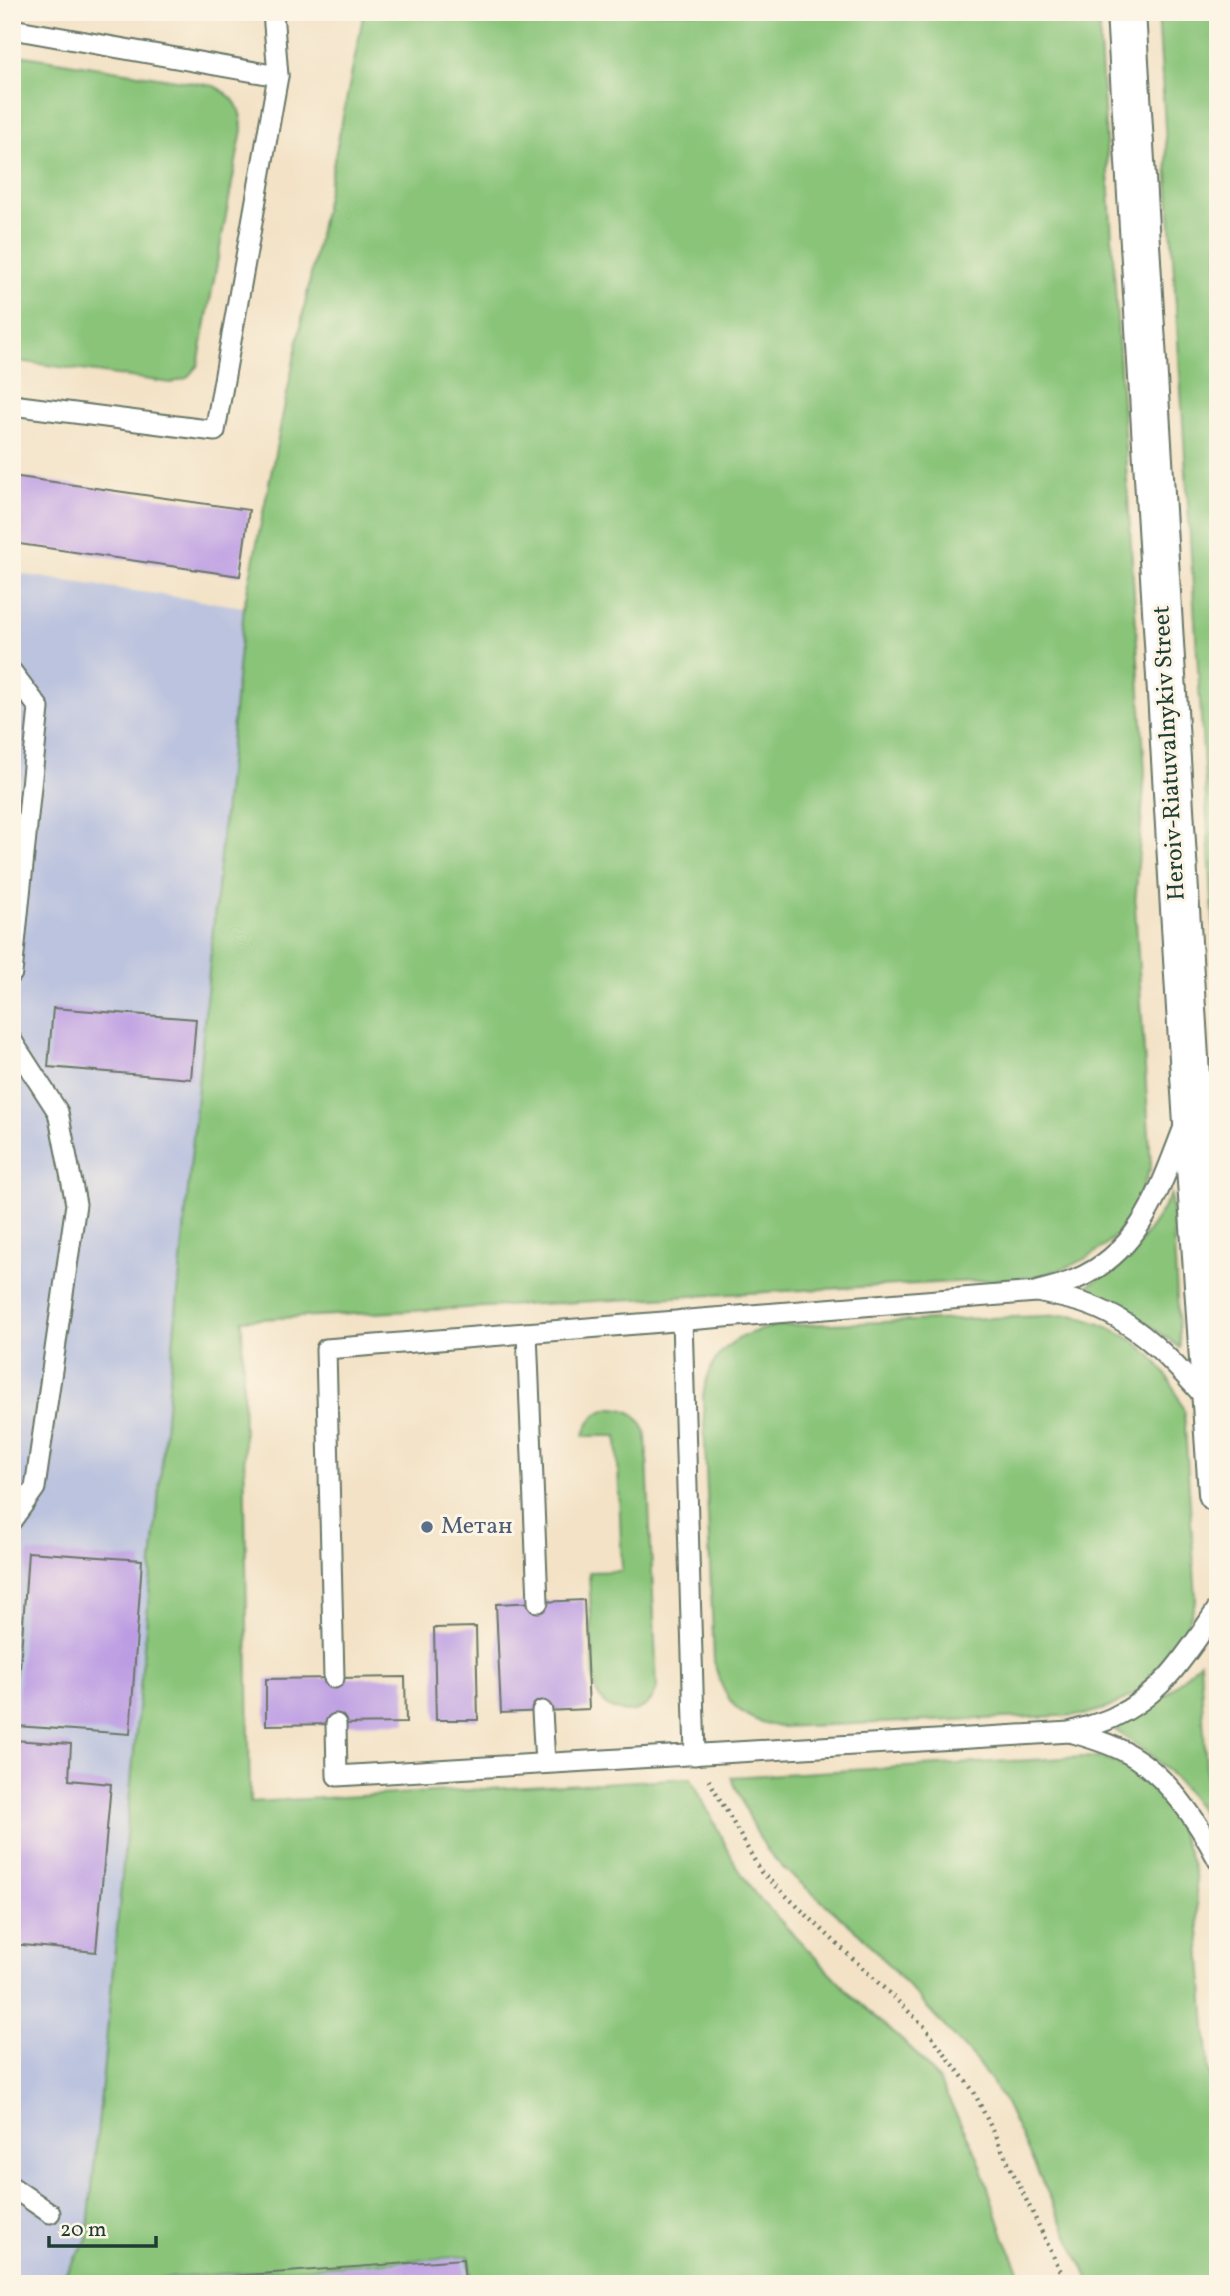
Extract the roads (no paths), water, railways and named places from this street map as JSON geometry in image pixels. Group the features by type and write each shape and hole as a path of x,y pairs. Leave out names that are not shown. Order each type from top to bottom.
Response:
{"street":[{"name":"Heroiv-Riatuvalnykiv Street","path":"1126,12 1218,1493"}],"lane":[{"path":"12,405 215,431 278,76 273,12"},
{"path":"12,29 278,76"},
{"path":"12,672 39,708 13,978"},
{"path":"12,1041 58,1112 76,1204 35,1488 12,1520"},
{"path":"334,1678 326,1349 1037,1292 1076,1279 1102,1264 1125,1245 1144,1222 1192,1108"},
{"path":"1037,1292 1082,1303 1126,1323 1170,1357 1212,1406"},
{"path":"682,1320 695,1755"},
{"path":"527,1333 538,1602"},
{"path":"336,1724 337,1776 1070,1732 1110,1719 1154,1692 1173,1673 1218,1608"},
{"path":"542,1711 545,1763"},
{"path":"1070,1732 1107,1743 1129,1754 1153,1772 1186,1811 1218,1860"},
{"path":"12,2187 51,2213"}],"place":[{"name":"Метан","path":"427,1527"}]}
